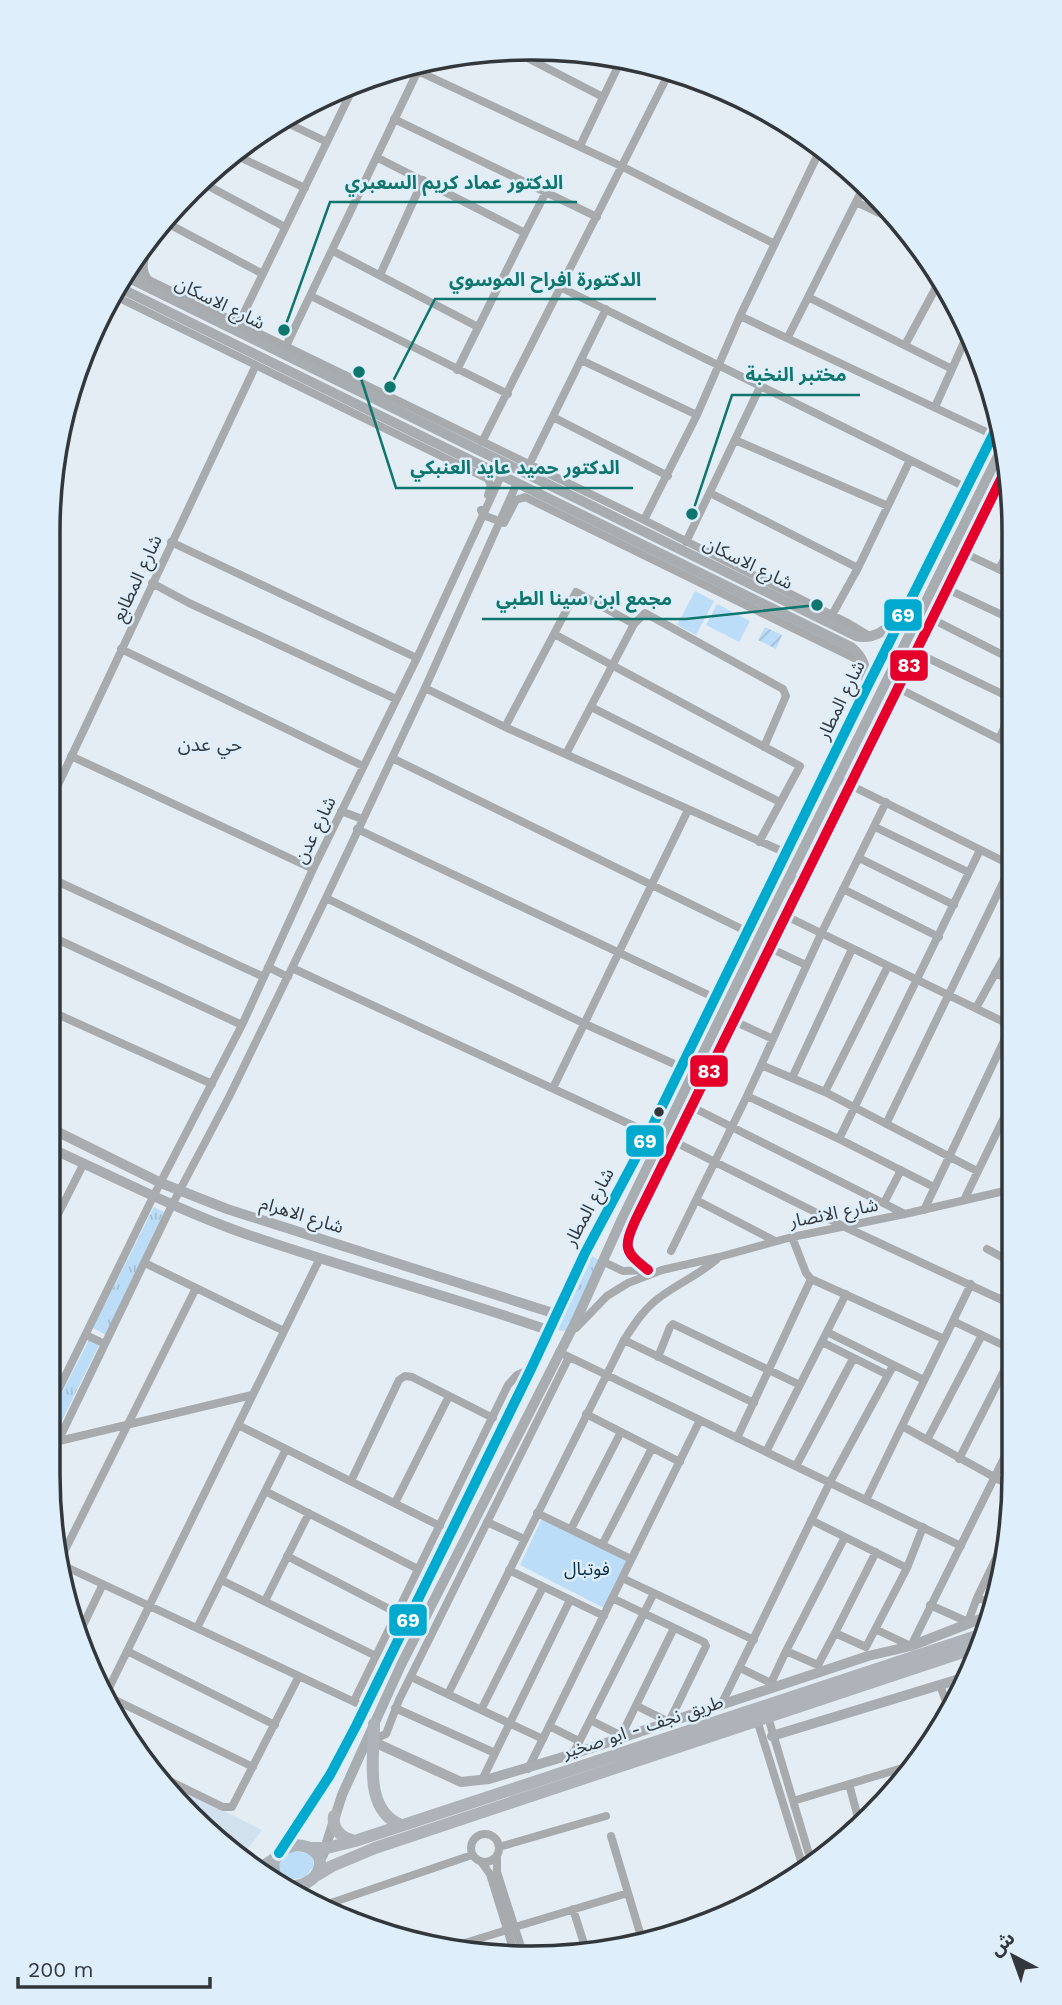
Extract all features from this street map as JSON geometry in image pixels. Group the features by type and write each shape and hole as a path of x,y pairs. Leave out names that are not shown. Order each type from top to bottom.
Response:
{"highway":[{"name":"طريق نجف - ابو صخير","path":"319,1872 375,1847 762,1718 971,1642"},
{"name":"طريق نجف - ابو صخير","path":"317,1848 355,1841 971,1642"},
{"path":"374,1724 374,1780 380,1808 385,1817 401,1825"},
{"path":"334,1816 333,1821 338,1831 345,1838 355,1841"},
{"path":"266,1864 295,1845 317,1848 319,1872 305,1884 300,1885"},
{"path":"272,1868 276,1856"}],"main road":[{"path":"137,273 146,286"},
{"name":"شارع الاسكان","path":"133,280 180,298 288,351 313,368 359,386 524,466 714,561 808,612 828,617 856,636 871,637 883,632 903,614"},
{"name":"شارع الاسكان","path":"125,291 197,331 307,380 388,425 517,483 656,557 783,620 804,624 851,647 864,663"},
{"path":"284,369 289,364 288,351"},
{"path":"307,380 308,373 313,368"},
{"name":"شارع المطار","path":"276,1856 330,1775 365,1707 531,1369 584,1253 649,1133 992,436"},
{"name":"شارع المطار","path":"317,1848 426,1614 565,1346 605,1262 620,1223 996,459"},
{"path":"804,624 809,620 808,612"},
{"path":"819,632 819,625 828,617"},
{"path":"864,663 866,689"},
{"path":"868,719 880,724"},
{"path":"807,811 812,817 820,817"},
{"path":"793,838 800,837 806,844"},
{"path":"789,878 802,884"},
{"path":"704,1053 716,1059"},
{"name":"شارع الاهرام","path":"60,1133 161,1183 259,1220 555,1314"},
{"name":"شارع الاهرام","path":"60,1152 153,1197 240,1232 415,1286 548,1331 556,1342 565,1346"},
{"path":"584,1253 596,1253 605,1262"},
{"path":"399,1281 407,1274 405,1266"},
{"path":"415,1286 414,1277 420,1271"},
{"path":"427,1551 439,1556"},
{"path":"426,1614 439,1619"},
{"path":"374,1740 461,1782 482,1780 528,1769 721,1705 867,1651 911,1646 979,1618"},
{"path":"772,1736 955,1680"}],"street":[{"path":"531,60 603,97"},
{"path":"580,146 616,68"},
{"path":"422,73 580,146 775,243"},
{"path":"359,386 288,351 311,296 416,74"},
{"path":"482,442 666,80"},
{"path":"239,323 349,96"},
{"path":"394,119 597,217"},
{"path":"292,125 327,142"},
{"path":"644,520 668,476 740,316 817,156"},
{"path":"242,158 305,188"},
{"path":"378,158 525,233"},
{"path":"380,275 423,180"},
{"path":"210,187 285,227"},
{"path":"457,370 546,192"},
{"path":"788,337 860,194"},
{"path":"856,202 878,212"},
{"path":"173,225 263,274"},
{"path":"333,251 478,327"},
{"path":"143,264 142,269 147,278 180,298 239,323 260,337"},
{"path":"562,288 967,488"},
{"path":"905,345 935,289"},
{"path":"311,296 508,394"},
{"path":"808,297 952,369"},
{"path":"121,298 197,331 256,365 388,425 489,480 491,489 481,509 483,515 505,523 516,500 525,497 656,557"},
{"path":"524,466 553,417 606,309"},
{"path":"740,316 992,435"},
{"path":"934,407 964,344"},
{"path":"581,360 697,415"},
{"name":"شارع المطابع","path":"60,780 256,365"},
{"path":"686,542 761,385"},
{"path":"553,417 668,476"},
{"path":"449,430 482,442 524,466 644,520 686,542 714,561 828,617 858,568 910,460"},
{"path":"735,440 888,506"},
{"name":"شارع عدن","path":"60,1387 153,1197 242,1025 313,869 417,658 501,476"},
{"path":"648,1270 630,1256 626,1243 999,482"},
{"path":"60,1439 326,898 425,688 517,483"},
{"path":"710,492 858,568"},
{"path":"171,542 417,658"},
{"path":"964,553 1002,570"},
{"path":"999,569 1002,563"},
{"path":"152,583 189,603 396,699"},
{"path":"947,589 1002,615"},
{"path":"505,727 576,592 634,624"},
{"path":"566,754 634,624 645,613 783,689 786,696 764,747"},
{"path":"932,619 1002,654"},
{"path":"783,620 864,663"},
{"path":"554,634 800,766 759,842"},
{"path":"121,649 363,766"},
{"path":"915,652 1002,694"},
{"path":"425,688 505,727 786,853"},
{"path":"898,688 1002,740"},
{"path":"591,707 780,802"},
{"path":"999,739 1002,732"},
{"path":"71,756 313,869"},
{"path":"392,758 748,932"},
{"path":"838,779 1002,860"},
{"path":"671,1251 886,802"},
{"path":"553,1088 688,810"},
{"path":"341,811 362,819"},
{"path":"875,827 968,872"},
{"path":"357,829 715,998"},
{"path":"839,1139 980,850"},
{"path":"859,858 954,905"},
{"path":"60,883 264,977"},
{"path":"843,889 939,937"},
{"path":"886,1124 1002,890"},
{"path":"326,898 585,1024 681,1067"},
{"path":"786,916 1002,1021"},
{"path":"60,941 242,1025"},
{"path":"770,948 806,965"},
{"path":"792,1078 852,949"},
{"path":"975,1008 1002,961"},
{"path":"825,1092 888,966"},
{"path":"268,967 290,972 649,1133"},
{"path":"995,973 1002,976"},
{"path":"60,1015 212,1084"},
{"path":"734,1021 773,1039"},
{"path":"924,1210 1002,1046"},
{"path":"761,1065 825,1092 853,1109 977,1171"},
{"path":"747,1096 934,1187"},
{"path":"692,1107 905,1214"},
{"path":"964,1200 1002,1122"},
{"path":"675,1142 845,1227 1002,1300"},
{"path":"60,1210 83,1163"},
{"path":"884,1203 901,1170"},
{"name":"شارع الانصار","path":"374,1740 386,1734 395,1708 487,1522 565,1346 607,1296 628,1283 662,1270 792,1237 1002,1191"},
{"path":"696,1200 775,1241"},
{"path":"792,1237 811,1279 944,1339"},
{"path":"987,1249 1002,1257"},
{"path":"448,1694 606,1374 639,1315 662,1296 700,1274 719,1257"},
{"path":"111,1688 320,1258"},
{"name":"شارع الانصار","path":"605,1262 624,1271 662,1270"},
{"path":"145,1263 284,1331"},
{"path":"737,1438 771,1370 811,1279"},
{"path":"866,1500 971,1284"},
{"path":"66,1548 196,1288"},
{"path":"766,1452 846,1294"},
{"path":"953,1321 1002,1346"},
{"path":"658,1357 673,1324 800,1385"},
{"path":"827,1332 924,1380"},
{"path":"86,1335 106,1344"},
{"path":"927,1440 982,1335"},
{"path":"624,1340 754,1403"},
{"path":"822,1342 888,1375"},
{"path":"565,1346 606,1374 961,1546"},
{"path":"796,1466 853,1359"},
{"path":"721,1705 830,1482 893,1366"},
{"path":"354,1702 511,1381 521,1372 531,1369"},
{"path":"959,1459 1002,1374"},
{"path":"351,1481 402,1378 412,1377 493,1418"},
{"path":"60,1441 252,1395"},
{"path":"395,1503 449,1396"},
{"path":"586,1414 680,1462"},
{"path":"528,1769 700,1420"},
{"path":"238,1425 440,1526"},
{"path":"902,1426 1002,1482"},
{"path":"571,1529 621,1432"},
{"path":"602,1545 652,1448"},
{"path":"197,1628 286,1449"},
{"path":"877,1630 911,1646 1002,1462"},
{"path":"265,1491 418,1569"},
{"path":"265,1601 309,1513"},
{"path":"537,1513 631,1559"},
{"path":"811,1520 907,1567"},
{"path":"487,1522 524,1539"},
{"path":"835,1633 867,1651 923,1527"},
{"path":"740,1668 770,1686 845,1537"},
{"path":"786,1651 819,1668 876,1552"},
{"path":"287,1556 397,1613"},
{"path":"930,1605 968,1622 993,1564"},
{"path":"70,1569 365,1707"},
{"path":"509,1570 604,1616"},
{"path":"622,1578 754,1640"},
{"path":"221,1580 376,1656"},
{"path":"84,1623 103,1584"},
{"path":"481,1710 543,1587"},
{"path":"573,1754 654,1593"},
{"path":"612,1598 704,1642 706,1647 669,1722 637,1706"},
{"path":"977,1598 985,1600"},
{"path":"482,1780 570,1600"},
{"path":"590,1720 621,1737 674,1628"},
{"path":"127,1651 275,1725"},
{"path":"176,1784 226,1808 235,1804 299,1676"},
{"path":"411,1676 543,1739"},
{"path":"940,1685 945,1699"},
{"path":"116,1698 253,1767"},
{"path":"395,1708 495,1753"},
{"path":"762,1718 772,1736 809,1854"},
{"path":"762,1718 801,1860"},
{"path":"549,1726 579,1741"},
{"path":"793,1801 896,1772"},
{"path":"849,1784 857,1814"},
{"path":"482,1863 491,1862 498,1851 606,1816"},
{"path":"471,1855 471,1844 478,1835 494,1837 498,1851 497,1872 513,1945"},
{"path":"611,1836 640,1932"},
{"path":"471,1855 482,1863 490,1874 519,1945"},
{"path":"333,1902 471,1855"},
{"path":"470,1941 628,1893"},
{"path":"573,1909 583,1942"}],"shaded area":[{"path":"182,1790 262,1830 250,1846 244,1848"}],"green space":[{"path":"695,591 714,601 696,635 677,625"},
{"path":"717,604 750,621 739,642 706,625"},
{"path":"765,627 782,635 776,649 758,640"},
{"path":"154,1207 164,1212 106,1335 93,1328"},
{"path":"592,1256 599,1260 566,1331 560,1331 556,1327 588,1258"},
{"path":"89,1340 99,1345 60,1424 60,1397"},
{"name":"فوتبال","path":"542,1518 628,1559 604,1608 520,1565"},
{"path":"295,1851 309,1854 313,1867 305,1877 291,1880 281,1873 279,1864 286,1855"}],"transit line":[{"name":"69","path":"279,1853 330,1775 356,1726 585,1253 649,1133 992,436"},
{"name":"83","path":"648,1270 634,1258 628,1248 636,1219 999,483"}],"place":[{"name":"الدكتور عماد كريم السعبري","path":"284,330"},
{"name":"الدكتور حميد عايد العنبكي","path":"359,372"},
{"name":"الدكتورة افراح الموسوي","path":"390,387"},
{"name":"مختبر النخبة","path":"692,514"},
{"name":"مجمع ابن سينا الطبي","path":"817,605"}],"district":[{"name":"حي عدن","path":"210,744"}]}
